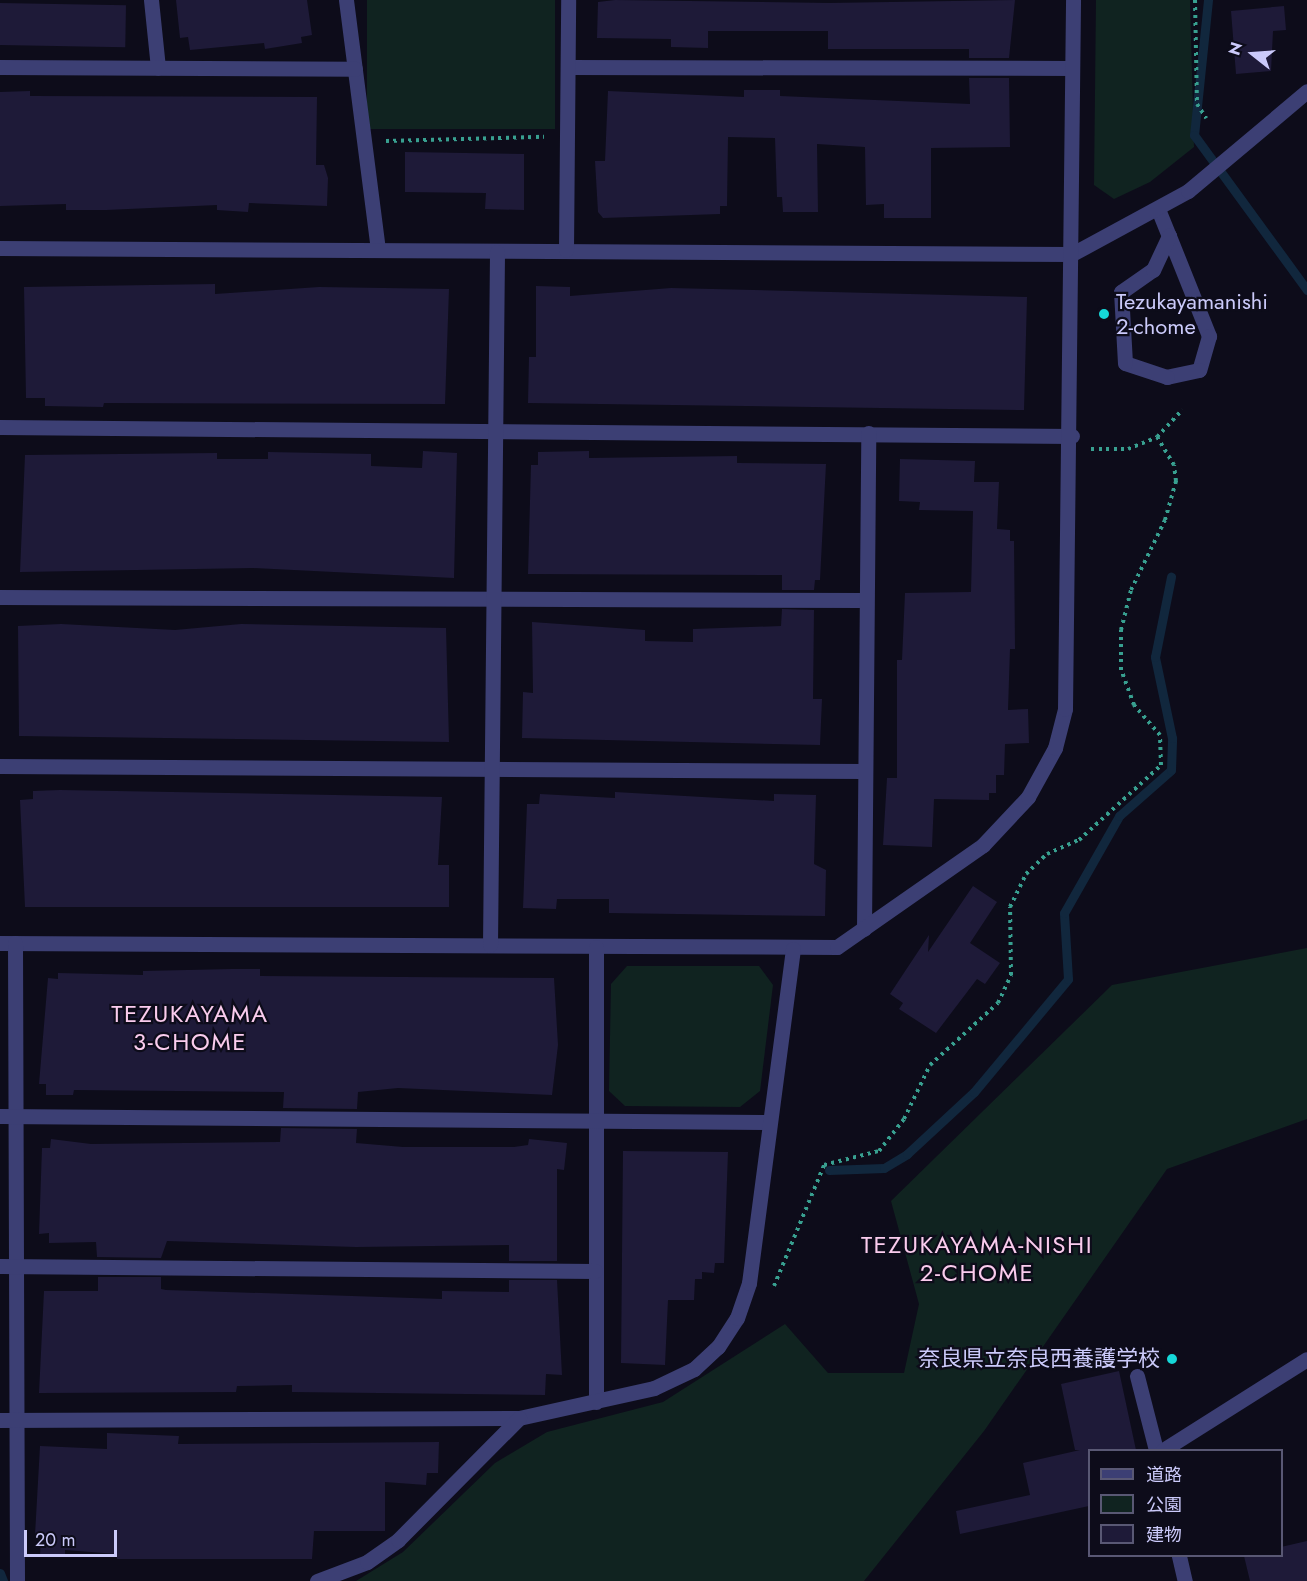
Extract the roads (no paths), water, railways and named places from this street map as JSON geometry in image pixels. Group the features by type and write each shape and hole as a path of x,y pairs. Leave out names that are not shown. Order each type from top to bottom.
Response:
{"street":[{"path":"151,0 158,68"},
{"path":"346,0 378,249"},
{"path":"566,250 568,0"},
{"path":"17,1581 7,1420 7,943 793,949 837,947 983,845 1028,797 1056,748 1069,667 1073,0"},
{"path":"0,67 355,69"},
{"path":"568,67 1072,68"},
{"path":"0,248 1072,254 1188,191 1307,91"},
{"path":"1158,209 1169,236 1209,336 1199,370 1167,377 1125,363 1121,292 1153,270 1169,236"},
{"path":"490,945 497,252"},
{"path":"0,427 868,433 1072,442"},
{"path":"864,929 864,600 868,433"},
{"path":"0,597 864,600"},
{"path":"0,766 492,767 864,771"},
{"path":"596,947 594,1119 597,1402"},
{"path":"7,1420 519,1418 654,1388 694,1369 717,1347 737,1318 749,1283 793,949"},
{"path":"7,1116 769,1122"},
{"path":"7,1266 595,1271"},
{"path":"1165,1449 1307,1359"},
{"path":"1137,1376 1155,1449"},
{"path":"317,1581 367,1562 398,1540 519,1418"},
{"path":"1179,1557 1185,1581"}],"waterway":[{"path":"1208,0 1194,135 1307,290"},
{"path":"829,1170 884,1168 907,1154 974,1092 1068,979 1064,913 1119,816 1171,770 1172,738 1155,657 1171,577"},
{"path":"0,1573 3,1581"}],"place":[{"name":"Tezukayamanishi 2-chome","path":"1104,314"},
{"name":"奈良県立奈良西養護学校","path":"1172,1359"}],"district":[{"name":"TEZUKAYAMA 3-CHOME","path":"190,1028"},
{"name":"TEZUKAYAMA-NISHI 2-CHOME","path":"977,1259"}]}
